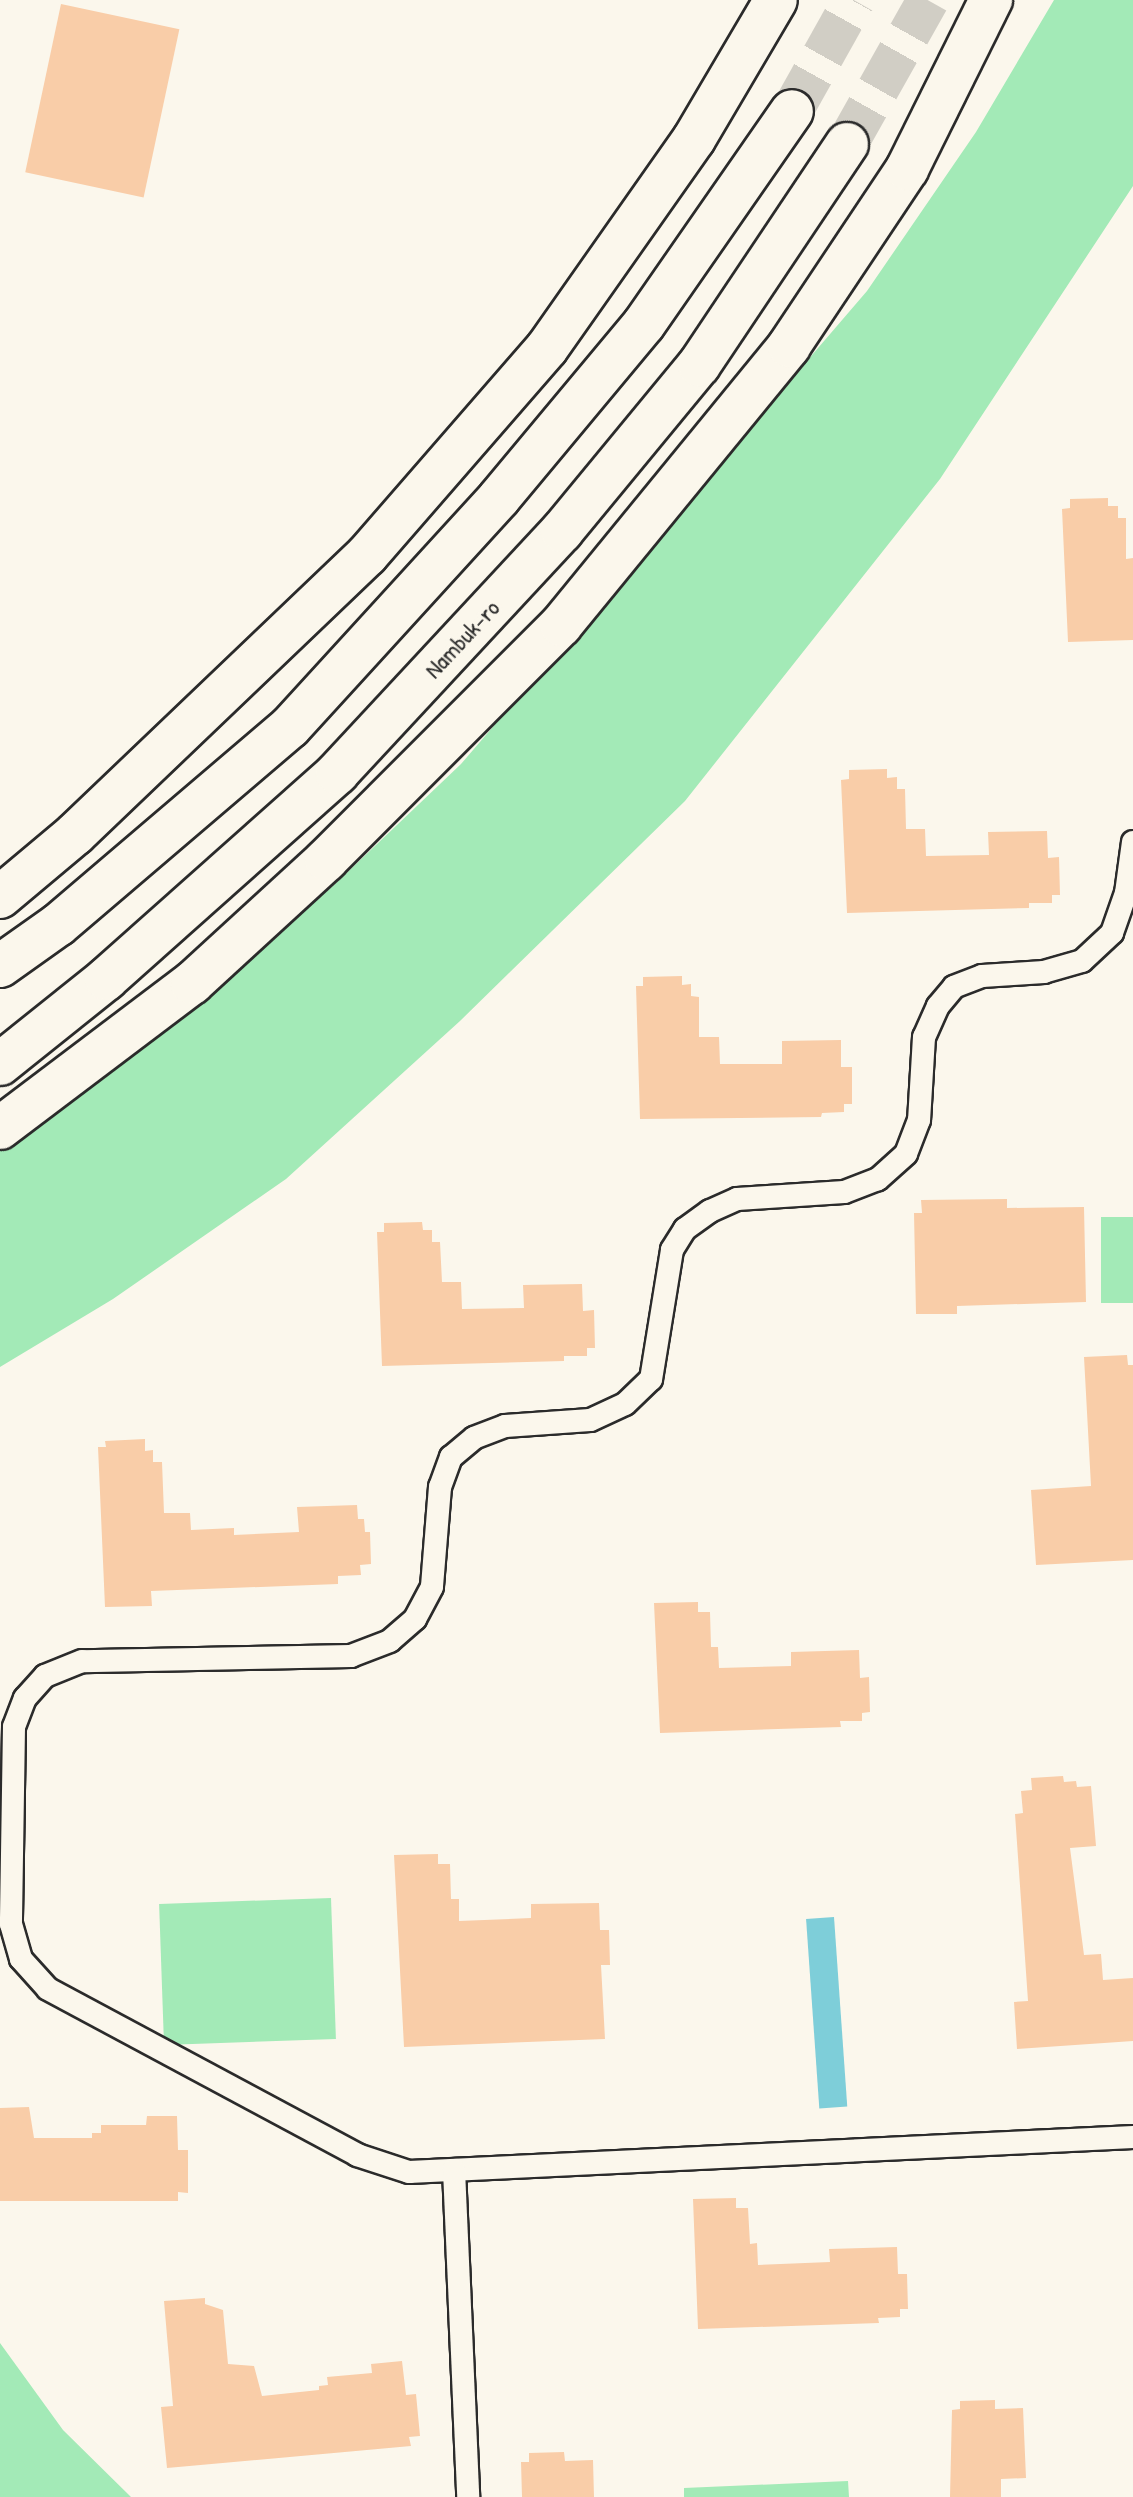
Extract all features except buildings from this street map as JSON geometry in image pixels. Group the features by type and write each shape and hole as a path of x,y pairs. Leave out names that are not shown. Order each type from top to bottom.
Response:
{"main road":[{"path":"0,897 75,834 367,555 537,359 694,139 776,0"},
{"path":"0,1128 192,983 326,860 561,625 789,346 907,169 991,0"},
{"path":"0,966 58,925 290,727 499,498 644,324 792,111"},
{"name":"Nambuk-ro","path":"0,1064 106,979 337,773 562,531 699,365 847,144"}],"street":[{"path":"1133,842 1126,893 1112,933 1082,961 1044,972 982,976 954,987 938,1006 924,1037 919,1120 906,1154 878,1179 844,1192 737,1199 710,1211 685,1229 672,1250 651,1379 625,1404 590,1420 505,1426 474,1438 451,1457 440,1487 432,1587 415,1619 390,1641 351,1656 82,1661 45,1676 25,1698 14,1727 11,1924 21,1959 48,1989 357,2155 409,2172 1133,2137"},
{"path":"454,2170 468,2497"}],"green space":[{"path":"1054,0 1133,0 1133,186 940,479 685,801 460,1021 286,1179 113,1299 0,1367 0,1145 190,1006 334,885 461,764 867,291 976,132"},
{"path":"1101,1217 1133,1217 1133,1303 1101,1303"},
{"path":"331,1898 336,2039 164,2045 159,1904"},
{"path":"0,2343 63,2430 131,2497 0,2497"},
{"path":"848,2481 849,2497 684,2497 684,2488"}],"water":[{"path":"834,1917 847,2107 819,2108 806,1919"}],"tunnel":[{"path":"792,111 854,0"},
{"path":"847,144 928,0"}]}
